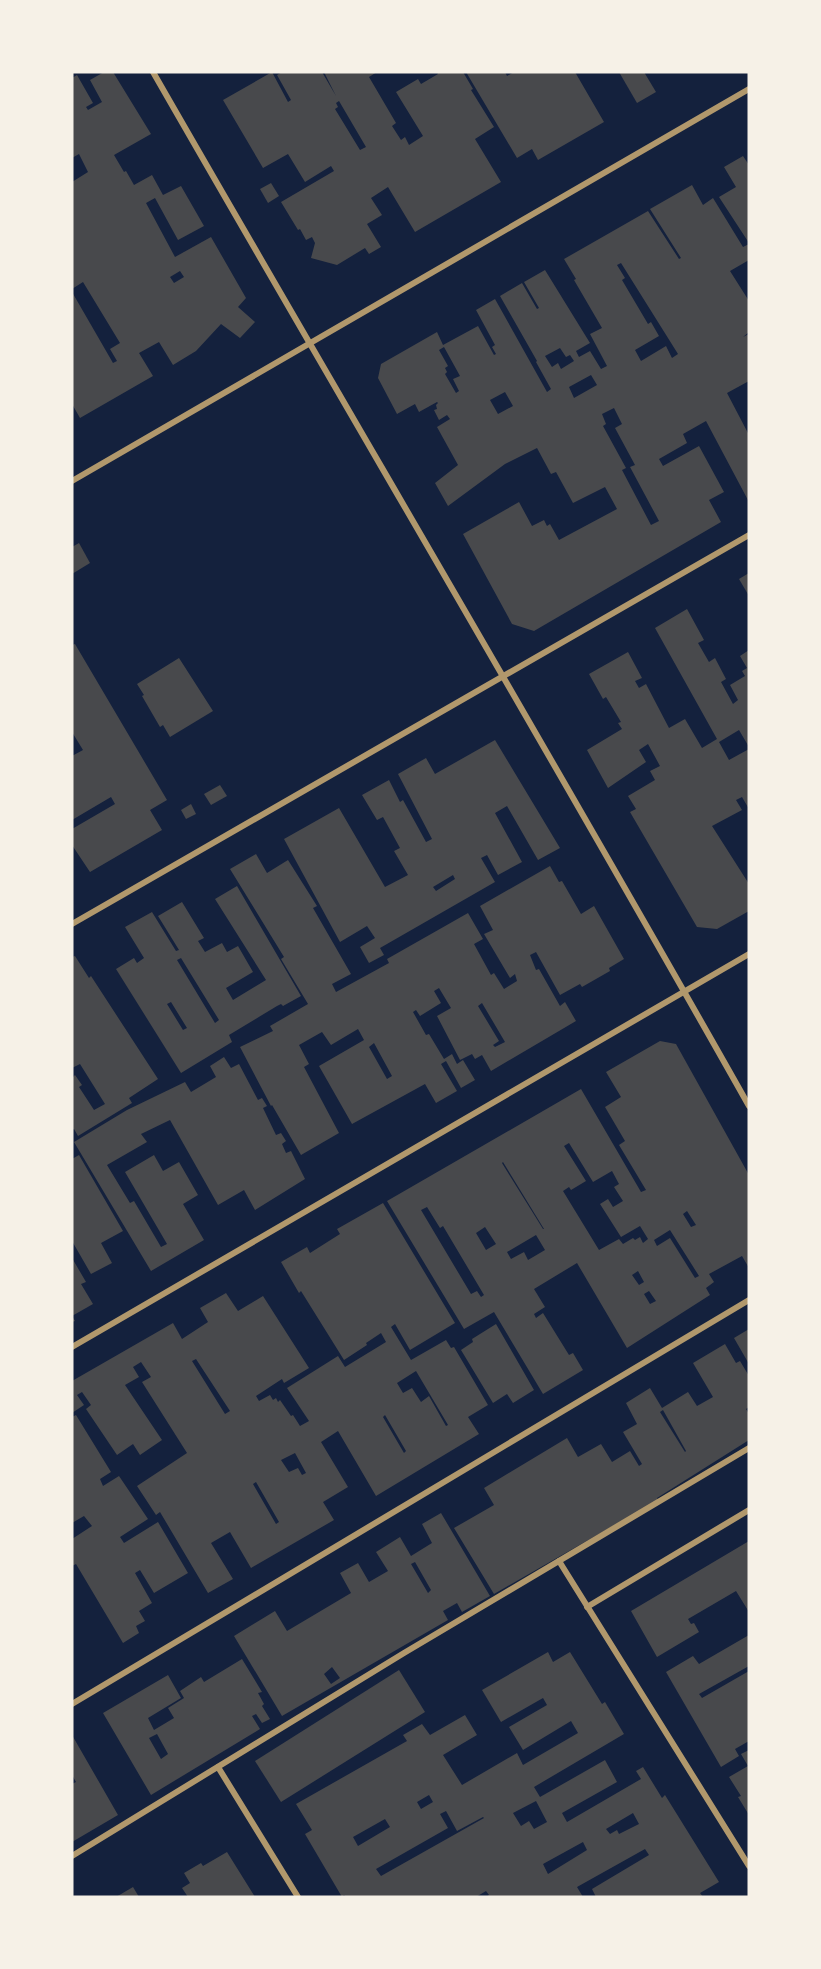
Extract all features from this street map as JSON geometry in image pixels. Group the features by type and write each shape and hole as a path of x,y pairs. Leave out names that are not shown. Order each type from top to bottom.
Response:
{"street":[{"path":"153,72 749,1106"},
{"path":"72,481 749,89"},
{"path":"72,924 749,535"},
{"path":"72,1347 749,954"},
{"path":"72,1704 749,1300"},
{"path":"72,1856 749,1448"},
{"path":"587,1607 749,1510"},
{"path":"559,1561 749,1866"},
{"path":"218,1767 298,1897"}],"building":[{"path":"104,72 113,72 151,134 114,155 134,185 152,175 163,195 181,186 204,226 178,240 155,198 146,203 175,257 211,237 246,298 238,307 255,322 240,338 221,324 196,351 173,365 159,342 139,353 153,376 80,418 72,404 72,292 113,363 117,361 110,349 120,343 83,282 72,289 72,182 88,172 79,154 72,158 72,78 77,75 93,103 86,107 88,110 102,102 90,80","holes":["180,271 184,277 174,283 170,277"]},
{"path":"272,72 288,102 291,100 277,75 282,72 322,72 336,96 324,72 377,72 369,77 396,123 392,126 401,140 405,137 409,145 423,136 396,92 418,79 421,84 438,74 437,72 463,72 473,89 471,90 494,127 475,139 501,182 415,232 388,187 371,198 382,215 367,224 381,247 369,254 365,248 337,265 311,258 315,243 312,237 306,240 281,202 334,171 331,166 305,182 288,154 263,168 223,100","holes":["339,101 366,147 360,150 335,109"]},
{"path":"466,72 505,72 507,76 514,72 575,72 604,122 538,160 532,149 517,158"},
{"path":"619,72 644,72 656,92 637,103"},
{"path":"743,156 749,165 749,243 719,197 736,187 724,167"},
{"path":"271,183 279,196 268,203 260,189"},
{"path":"692,185 703,205 713,198 743,247 749,244 749,260 730,271 749,301 749,332 743,337 749,334 749,381 727,393 749,435 749,502 706,421 683,434 687,443 659,459 663,466 699,446 724,492 709,500 721,522 534,631 512,624 463,534 519,502 532,526 544,520 547,526 550,524 559,540 617,509 605,487 573,503 556,472 551,474 537,448 505,464 448,506 435,483 458,465 437,427 450,419 447,415 439,420 434,410 437,409 437,402 419,412 415,404 397,414 378,378 381,364 437,332 443,345 478,326 494,355 496,354 492,347 495,345 476,310 495,299 547,392 551,389 500,296 522,283 537,309 539,308 524,282 545,270 590,343 576,351 579,357 590,351 601,369 607,366 590,334 602,328 564,259 648,211 679,259 681,258 650,209","holes":["621,263 678,354 672,358 666,346 641,361 635,350 659,336 651,322 648,324 622,280 625,278 617,265","444,347 460,376 453,379 459,391 456,393 445,374 447,372 445,368 448,366 439,350","560,348 566,357 570,355 574,361 561,369 558,363 552,367 545,356","591,375 597,385 574,398 569,387","505,392 513,406 498,414 490,400","614,408 622,424 615,428 635,465 630,467 659,521 651,525 622,470 626,468 603,426 606,424 602,414"]},
{"path":"79,543 90,563 72,574 72,547"},
{"path":"749,573 749,596 739,579"},
{"path":"687,609 704,640 698,643 709,662 715,658 726,679 721,682 733,704 738,700 730,685 745,676 742,671 747,668 740,656 749,650 749,747 739,730 719,742 729,760 749,749 749,809 742,797 736,800 742,810 712,826 749,884 749,911 717,929 697,927 630,812 636,809 628,796 655,780 650,771 660,766 648,744 639,750 646,762 608,788 587,750 622,729 618,723 621,722 606,697 603,699 589,674 628,652 642,678 635,681 639,688 646,684 669,728 685,719 702,748 717,739 655,628"},
{"path":"75,644 167,800 150,810 162,830 90,872 72,845 72,829 115,804 111,797 72,820 72,756 83,750 72,732 72,645"},
{"path":"179,658 213,711 170,737 163,725 160,727 137,684"},
{"path":"495,740 560,848 538,860 507,806 495,813 522,862 498,875 487,855 481,858 495,882 380,948 384,955 369,963 360,947 375,938 367,926 340,942 284,839 339,808 385,887 408,875 394,851 400,848 383,817 377,820 362,795 389,780 400,802 403,800 426,842 432,839 398,774 426,758 435,774","holes":["453,875 455,879 436,891 433,887"]},
{"path":"220,785 227,796 211,805 204,794"},
{"path":"191,804 196,814 186,819 181,810"},
{"path":"256,854 267,873 288,860 317,906 313,908 351,974 332,984 336,992 389,963 387,959 468,913 483,939 474,944 491,975 494,973 504,989 517,981 515,974 510,978 484,934 493,930 480,906 550,866 559,882 562,881 581,914 594,906 624,959 609,968 610,971 582,987 580,984 560,995 536,952 530,955 536,970 539,969 560,1006 565,1002 576,1021 491,1071 482,1055 475,1059 472,1054 460,1060 437,1016 451,1008 439,988 434,991 441,1003 420,1016 416,1010 413,1012 426,1035 429,1034 444,1059 452,1054 457,1064 463,1060 475,1080 461,1088 446,1061 441,1064 457,1091 436,1103 425,1084 352,1124 319,1066 364,1040 358,1029 331,1045 322,1032 299,1045 309,1064 304,1067 339,1133 301,1155 271,1106 240,1047 273,1031 270,1026 308,1004 281,959 284,957 230,869","holes":["482,1003 505,1042 495,1047 493,1045 499,1041 478,1006","374,1043 392,1076 387,1079 369,1047"]},
{"path":"237,886 301,996 283,1006 281,1004 277,1006 229,1035 232,1042 181,1073 116,969 134,958 137,963 144,958 125,927 152,912 176,951 179,950 158,916 182,902 204,938 198,941 205,952 222,943 227,952 238,946 253,972 226,988 233,1000 266,980 215,899","holes":["181,958 219,1020 215,1023 177,960","171,1002 187,1028 183,1030 167,1004"]},
{"path":"75,956 89,978 91,976 158,1079 129,1098 132,1103 78,1136 74,1129 72,1130 72,1078 75,1075 82,1085 79,1087 94,1110 105,1104 80,1064 72,1068 72,957"},
{"path":"660,1041 676,1044 749,1175 749,1268 742,1256 709,1274 714,1282 706,1288 710,1295 627,1348 577,1263 534,1289 545,1307 534,1314 536,1318 543,1313 569,1355 573,1353 583,1370 543,1394 494,1312 464,1329 387,1201 581,1089 641,1192 646,1190 619,1145 625,1141 605,1107 621,1097 606,1072","holes":["569,1143 593,1182 612,1171 619,1184 614,1187 623,1201 613,1207 608,1199 600,1204 621,1237 640,1226 648,1239 643,1243 640,1237 635,1240 633,1238 623,1244 619,1239 599,1250 563,1191 569,1187 571,1190 586,1181 564,1146","503,1162 544,1229 502,1163","427,1207 440,1228 443,1226 484,1295 481,1297 477,1291 471,1294 421,1210","687,1211 696,1225 691,1227 683,1214","485,1227 496,1244 486,1250 476,1233","670,1230 699,1276 695,1278 670,1238 657,1246 654,1240","536,1235 545,1250 528,1260 524,1252 511,1259 507,1252","638,1271 644,1282 639,1285 632,1275","649,1291 656,1301 650,1304 644,1294"]},
{"path":"224,1057 231,1068 239,1064 258,1100 262,1098 267,1106 263,1108 276,1135 281,1133 286,1141 282,1144 286,1153 291,1151 305,1179 255,1210 244,1190 218,1205 170,1120 141,1134 147,1142 107,1165 130,1203 134,1201 161,1247 167,1244 125,1172 154,1155 163,1171 179,1162 198,1195 183,1204 204,1240 151,1271 74,1142 127,1110 185,1082 191,1092 216,1077 210,1066"},
{"path":"79,1155 123,1231 101,1243 112,1263 91,1274 72,1241 72,1159"},
{"path":"383,1203 455,1323 410,1350 395,1324 391,1327 411,1360 446,1340 451,1348 454,1347 488,1405 468,1417 479,1434 376,1496 338,1431 321,1442 348,1487 323,1502 334,1520 251,1568 230,1532 211,1543 233,1579 208,1593 160,1512 156,1515 137,1486 187,1453 142,1382 151,1377 141,1362 133,1367 139,1377 125,1385 162,1440 140,1455 133,1444 117,1455 86,1409 91,1405 82,1392 77,1395 84,1405 72,1413 72,1381 173,1323 182,1339 208,1322 200,1308 226,1293 238,1311 263,1296 309,1368 284,1383 282,1379 256,1396 259,1401 270,1395 273,1400 276,1398 278,1402 280,1400 300,1426 309,1421 287,1388 338,1356 345,1367 386,1342 381,1333 344,1360 281,1262 307,1247 310,1253 340,1234 337,1229","holes":["196,1359 230,1411 225,1414 192,1361","416,1371 448,1425 446,1426 429,1396 421,1402 412,1388 403,1393 397,1383","385,1415 406,1451 404,1453 383,1417","295,1453 306,1473 302,1475 298,1468 289,1472 281,1460","256,1482 279,1522 276,1524 253,1484"]},
{"path":"72,1258 86,1282 81,1284 93,1304 72,1316"},
{"path":"496,1324 534,1390 513,1403 507,1394 493,1403 461,1350 473,1342 472,1339"},
{"path":"749,1329 749,1364 734,1338"},
{"path":"725,1344 736,1363 740,1361 749,1376 749,1407 746,1409 749,1414 749,1440 657,1498 658,1500 494,1594 454,1528 494,1505 484,1488 567,1438 578,1457 601,1444 612,1462 630,1451 639,1466 642,1464 623,1432 637,1424 626,1403 650,1388 662,1408 688,1392 697,1406 713,1397 693,1363","holes":["663,1410 686,1451 660,1412"]},
{"path":"76,1415 111,1472 100,1479 103,1486 119,1476 148,1519 120,1537 124,1543 158,1522 188,1573 154,1593 140,1570 135,1573 152,1603 139,1611 145,1621 136,1626 139,1633 123,1643 76,1564 72,1566 72,1539 92,1526 84,1516 72,1523 72,1417"},
{"path":"441,1513 490,1596 462,1612 457,1603 443,1611 448,1620 282,1716 234,1636 275,1611 287,1631 351,1593 340,1573 358,1563 369,1582 388,1571 376,1552 400,1537 411,1556 432,1543 422,1524","holes":["415,1562 431,1590 428,1593 411,1564","332,1667 340,1678 331,1684 324,1674"]},
{"path":"749,1541 749,1612 736,1591 688,1619 691,1624 694,1623 699,1632 657,1657 631,1611"},
{"path":"749,1635 749,1666 699,1694 702,1698 749,1671 749,1741 735,1749 739,1756 721,1767 666,1672 693,1656 699,1664"},
{"path":"548,1652 553,1662 570,1652 602,1704 605,1702 624,1734 534,1787 540,1797 605,1760 617,1782 562,1813 567,1822 641,1779 636,1771 643,1767 662,1798 665,1795 719,1882 700,1893 703,1897 596,1897 592,1889 649,1855 645,1849 577,1887 583,1897 486,1897 489,1895 486,1891 476,1897 346,1897 344,1895 342,1897 305,1834 312,1830 296,1804 407,1741 403,1735 422,1724 430,1735 465,1715 477,1735 443,1755 462,1785 517,1753 523,1765 578,1733 571,1721 523,1750 509,1727 547,1705 543,1698 501,1722 482,1690","holes":["429,1795 433,1802 421,1809 417,1802","536,1801 547,1822 534,1829 529,1821 521,1826 513,1813","446,1811 457,1831 484,1818 381,1876 376,1869 448,1828 440,1814","633,1813 639,1824 619,1834 617,1830 610,1834 606,1829","385,1819 390,1827 358,1846 353,1837","583,1842 587,1850 548,1874 543,1864"]},
{"path":"242,1659 262,1692 258,1693 264,1704 262,1706 270,1719 262,1723 256,1714 252,1716 260,1729 151,1795 103,1713 168,1675 181,1698 148,1718 154,1730 174,1718 168,1708 184,1698 180,1691 201,1677 204,1682","holes":["157,1734 168,1754 161,1759 149,1738"]},
{"path":"399,1670 425,1712 281,1802 255,1761"},
{"path":"72,1735 118,1815 72,1842 72,1784 76,1782 72,1775"},
{"path":"749,1750 749,1815 729,1777 748,1766 741,1754"},
{"path":"227,1852 255,1897 188,1897 182,1888 190,1883 184,1873 201,1863 203,1866"},
{"path":"133,1887 139,1897 116,1897"}]}
